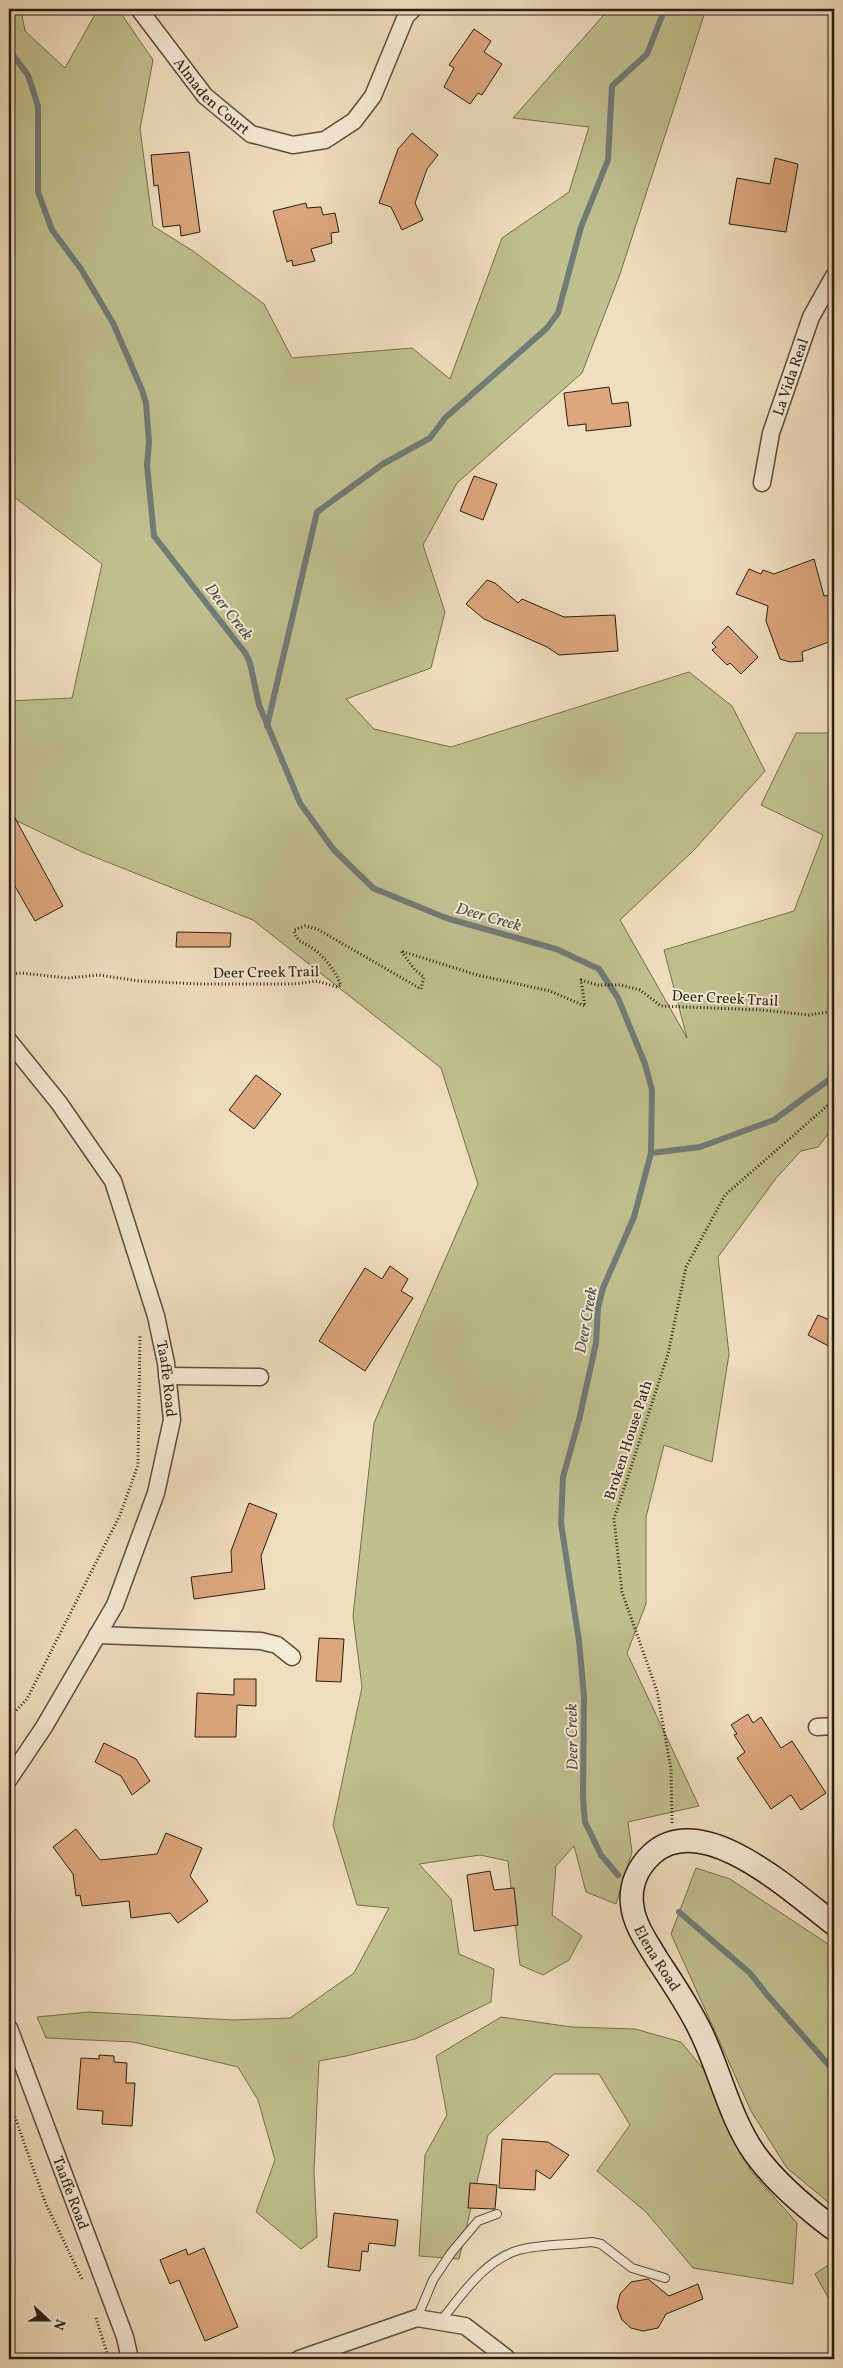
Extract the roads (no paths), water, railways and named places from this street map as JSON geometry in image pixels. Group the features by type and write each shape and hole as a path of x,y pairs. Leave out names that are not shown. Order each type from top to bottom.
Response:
{"street":[{"name":"Almaden Court","path":"139,9 205,96 251,134 293,145 325,140 354,121 373,96 406,16 413,9"},
{"name":"La Vida Real","path":"762,483 771,433 811,317 834,276"},
{"name":"Taaffe Road","path":"9,1041 59,1103 113,1181 156,1316 167,1376 172,1420 156,1493 115,1604 44,1727 9,1779"},
{"path":"167,1376 260,1376"},
{"path":"97,1635 262,1641 277,1645 292,1657"},
{"path":"817,1727 834,1726"},
{"name":"Elena Road","path":"834,1924 752,1864 723,1848 704,1841 684,1839 673,1841 658,1849 644,1861 636,1874 632,1904 640,1932 700,2030 742,2132 755,2154 772,2175 834,2229"},
{"name":"Taaffe Road","path":"9,2028 125,2337 130,2359"},
{"path":"299,2359 417,2318 465,2326 508,2359"}],"lane":[{"path":"417,2318 433,2280 452,2253 478,2221 497,2214"},
{"path":"440,2322 467,2288 494,2262 518,2250 592,2242 601,2244 632,2268 665,2278"}],"waterway":[{"path":"267,726 317,512 383,464 430,438 445,418 547,328 558,313 581,227 608,160 612,86 647,54 662,16 661,9"},
{"name":"Deer Creek","path":"9,50 28,75 38,106 38,192 52,230 81,269 113,323 146,403 149,442 147,465 154,536 246,654 250,663 259,705 300,803 333,849 373,888 446,918 556,949 599,969 618,998 645,1064 652,1090 651,1153 634,1217 603,1288 598,1308 596,1343 579,1420 563,1477 561,1523 579,1641 584,1696 583,1800 585,1822 601,1855 618,1875"},
{"path":"651,1153 700,1147 774,1120 834,1076"},
{"name":"Deer Creek","path":"679,1912 750,1973 834,2071"}]}
